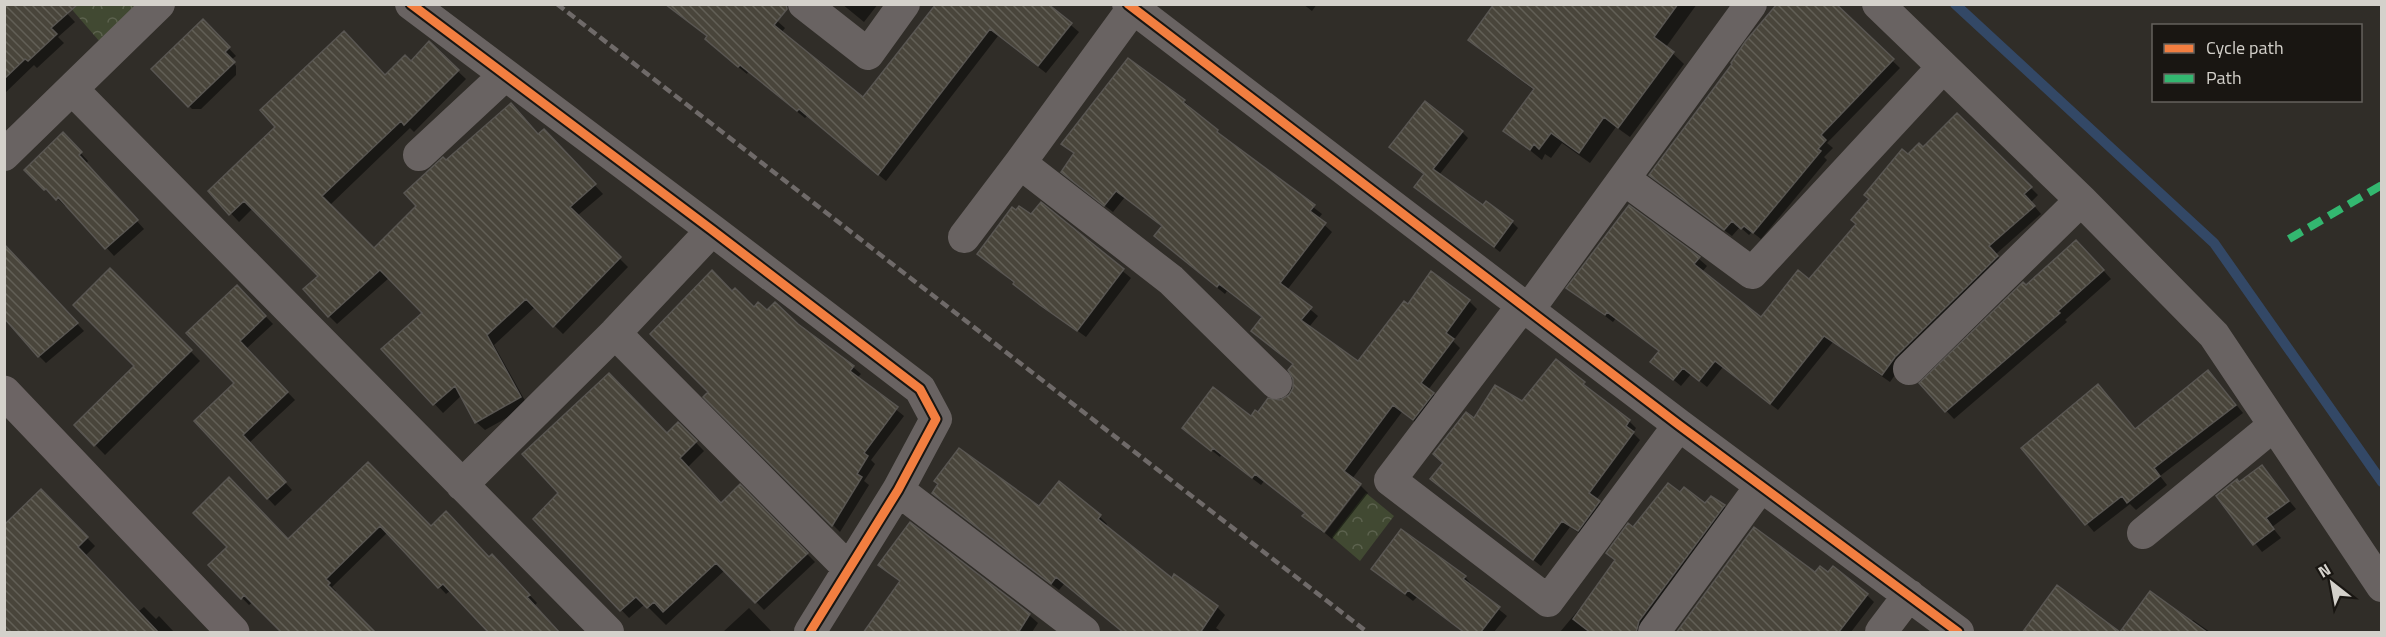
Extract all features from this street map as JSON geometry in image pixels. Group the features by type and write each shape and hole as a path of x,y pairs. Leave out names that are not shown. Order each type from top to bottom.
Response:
{"street":[{"path":"4,155 159,4"},
{"path":"411,4 920,389 936,419 898,490 810,633"},
{"path":"804,4 868,54 904,4"},
{"path":"1679,425 1548,601 1390,480 1624,179 1751,4"},
{"path":"1878,4 2081,200 2214,335 2382,586"},
{"path":"964,237 1020,163 1131,6 1679,425 1958,633"},
{"path":"1624,179 1752,273 1943,67"},
{"path":"419,155 505,75"},
{"path":"72,89 608,633"},
{"path":"1020,163 1171,280 1276,383"},
{"path":"1909,369 2081,200"},
{"path":"462,485 615,333 712,230"},
{"path":"615,333 849,569"},
{"path":"4,392 233,633"},
{"path":"2143,533 2273,426"},
{"path":"1654,633 1761,486"},
{"path":"898,490 1083,633"},
{"path":"1881,633 1909,596"}],"green space":[{"path":"68,5 137,5 100,42"},
{"path":"1366,493 1394,516 1360,561 1332,537"}],"building":[{"path":"4,4 78,4 51,28 57,34 28,61 25,59 4,79"},
{"path":"665,4 786,4 787,9 774,25 863,97 936,4 1048,4 1072,23 1038,66 990,29 878,175 799,109 797,111 740,65 738,67 705,39 707,36"},
{"path":"1494,4 1678,4 1654,37 1674,52 1618,128 1604,117 1579,153 1551,133 1539,149 1534,144 1530,150 1503,131 1534,89 1468,40"},
{"path":"1777,4 1836,4 1894,59 1821,135 1826,140 1818,149 1821,151 1753,233 1744,226 1741,229 1732,221 1724,230 1649,175 1732,64 1745,42"},
{"path":"203,19 230,47 225,52 235,62 188,107 151,69"},
{"path":"344,31 385,75 405,55 411,61 429,41 459,70 404,125 401,121 322,196 374,248 416,206 404,193 443,157 446,160 511,103 538,134 544,129 596,184 570,207 621,257 553,327 526,299 487,335 521,397 475,423 455,386 433,405 381,349 422,313 380,270 328,317 303,289 318,276 244,201 229,215 208,191 275,127 260,110"},
{"path":"1128,58 1185,100 1183,102 1218,130 1217,132 1315,205 1310,211 1326,223 1280,283 1312,307 1301,320 1358,361 1404,301 1408,304 1431,271 1470,300 1446,333 1454,339 1421,383 1434,393 1413,420 1393,405 1344,471 1361,484 1324,532 1302,516 1305,513 1255,474 1252,478 1213,448 1211,451 1182,428 1213,387 1251,416 1255,410 1258,412 1268,398 1280,400 1289,395 1293,388 1293,379 1288,370 1293,364 1251,331 1262,317 1219,284 1217,287 1154,236 1162,226 1116,191 1104,206 1061,172 1074,153 1061,144"},
{"path":"1425,101 1463,131 1433,169 1483,205 1486,201 1513,221 1494,247 1414,187 1424,174 1389,147"},
{"path":"1957,113 2032,187 2024,194 2035,206 1989,246 1998,256 1895,357 1882,375 1824,336 1770,404 1715,361 1699,381 1683,368 1673,380 1650,362 1659,351 1607,312 1605,315 1566,288 1629,205 1700,257 1694,264 1761,317 1798,270 1809,279 1856,224 1851,220 1869,199 1864,195 1902,149 1908,154 1919,143 1923,147"},
{"path":"63,132 82,152 79,155 138,220 105,249 58,197 56,200 24,170"},
{"path":"1041,202 1124,269 1077,331 1040,305 977,254 1012,207 1016,210 1019,206 1031,214"},
{"path":"2076,240 2104,270 2058,311 2060,313 1945,412 1919,383 2023,282 2026,285"},
{"path":"4,244 78,323 38,357 4,318"},
{"path":"110,268 192,350 94,446 74,425 134,366 73,305"},
{"path":"712,270 732,291 735,288 754,307 758,302 767,310 775,302 798,324 854,366 850,371 898,407 864,453 868,456 857,474 862,477 832,526 703,397 708,392 650,334"},
{"path":"237,285 266,316 240,341 288,392 243,435 286,482 267,499 194,421 234,383 186,333"},
{"path":"1556,359 1585,382 1583,384 1630,420 1626,426 1634,432 1589,493 1600,501 1578,531 1562,521 1533,560 1430,479 1443,463 1433,454 1466,412 1474,418 1495,385 1522,401"},
{"path":"2208,370 2236,405 2154,468 2160,476 2127,503 2122,496 2085,525 2021,448 2098,384 2135,429"},
{"path":"609,373 667,433 678,422 697,441 680,458 721,503 740,484 808,553 755,603 716,563 663,612 654,602 647,608 636,597 620,611 533,519 558,493 522,454"},
{"path":"959,448 1039,506 1059,481 1101,515 1098,519 1172,578 1174,574 1218,606 1200,633 1124,633 1056,577 1051,584 932,493 938,484 934,481"},
{"path":"368,462 431,526 446,511 489,557 492,554 530,595 527,597 560,633 489,633 443,584 438,588 380,526 326,579 330,583 328,585 376,633 282,633 244,595 241,599 208,565 227,547 193,513 229,477 288,539"},
{"path":"2262,465 2289,501 2266,518 2274,529 2253,545 2216,496 2237,479 2239,482"},
{"path":"1668,483 1680,492 1684,487 1705,503 1711,496 1725,505 1639,621 1636,633 1591,633 1573,619 1615,560 1606,553 1628,523 1633,527"},
{"path":"41,489 88,537 78,547 159,633 4,633 4,525"},
{"path":"910,522 1030,614 1018,633 863,633 900,581 878,565"},
{"path":"1754,527 1815,572 1820,566 1828,572 1833,566 1868,594 1838,633 1676,633"},
{"path":"1401,529 1466,576 1463,579 1500,607 1480,633 1465,633 1408,590 1405,594 1371,569"},
{"path":"2057,585 2120,632 2150,591 2208,633 2022,633"}],"waterway":[{"path":"1955,4 2214,243 2382,482"}],"railway":[{"path":"557,4 1367,632"}],"marked path":[{"path":"2289,239 2382,185"}],"cycle path":[{"path":"411,4 920,389 936,419 898,490 810,632"},
{"path":"1128,4 1679,425 1958,632"}]}
